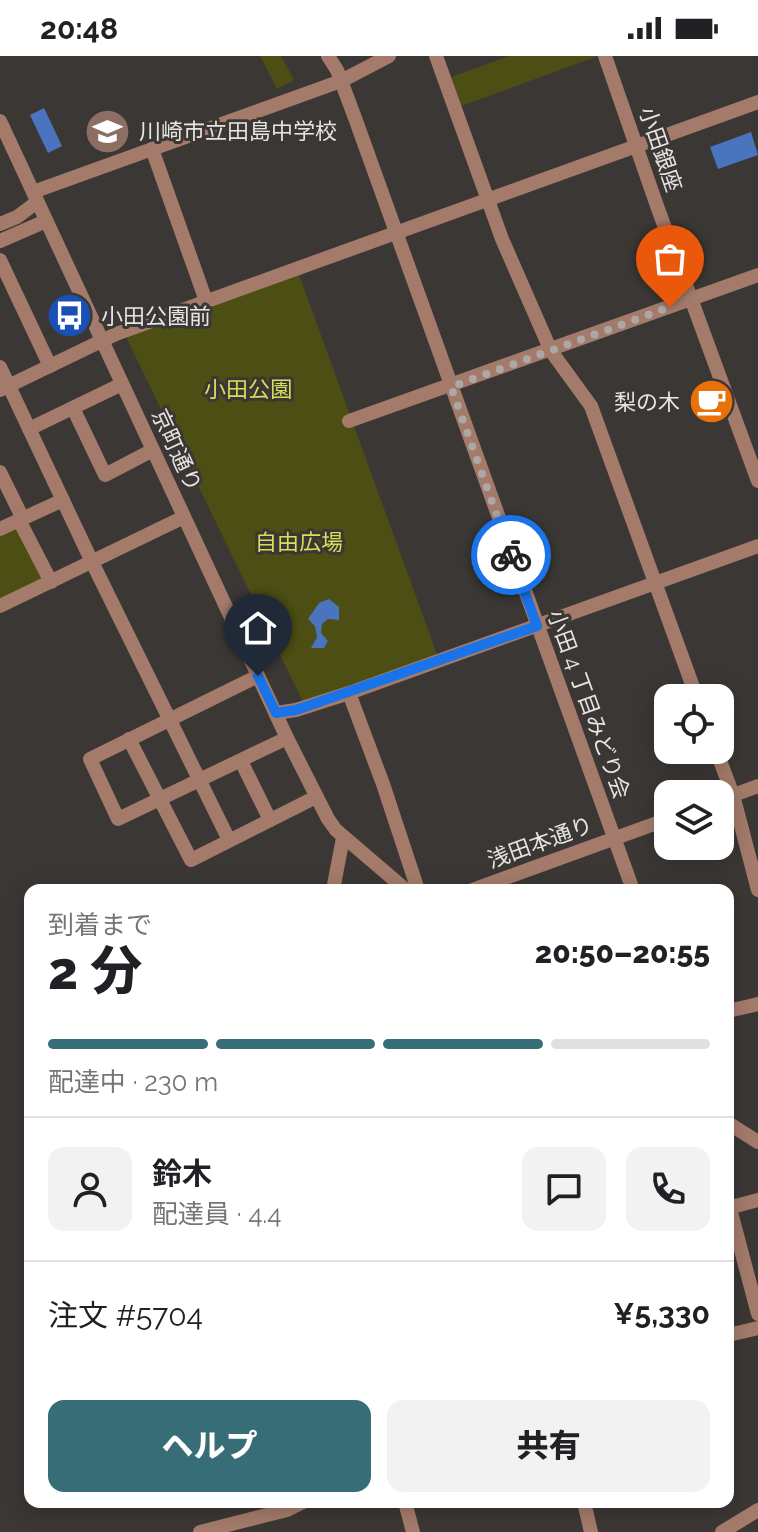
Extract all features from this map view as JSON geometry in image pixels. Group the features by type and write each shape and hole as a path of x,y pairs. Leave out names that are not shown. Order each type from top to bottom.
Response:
{"street":[{"name":"小田 4 丁目みどり会","path":"328,56 341,81 397,232 631,884"},
{"path":"0,224 17,217 35,197 152,149 341,81 389,56"},
{"path":"436,56 487,200 551,351 591,406 692,684"},
{"name":"小田銀座","path":"605,56 758,481"},
{"path":"4,388 102,340 758,102"},
{"name":"京町通り","path":"0,121 316,797 343,838 399,884"},
{"path":"152,149 206,301"},
{"path":"0,241 46,221"},
{"path":"0,260 50,366"},
{"path":"349,421 758,275"},
{"path":"0,367 4,388 29,429 229,840"},
{"path":"29,429 122,384"},
{"path":"73,408 105,475 153,450"},
{"path":"0,472 51,582"},
{"path":"0,529 63,500"},
{"path":"0,606 184,517"},
{"path":"276,713 349,693 758,546"},
{"path":"258,676 90,759 118,819 287,738"},
{"path":"349,693 416,884"},
{"path":"129,739 191,860 316,797"},
{"path":"241,761 270,820"},
{"path":"734,794 758,786"},
{"path":"734,820 758,890"},
{"name":"浅田本通り","path":"488,884 654,824"},
{"path":"334,884 343,838"},
{"path":"734,1010 758,1004"},
{"path":"734,1127 758,1142"},
{"path":"734,1204 758,1200"},
{"path":"734,1224 758,1314"},
{"path":"734,1334 758,1328"},
{"path":"200,1532 248,1526 291,1508"},
{"path":"407,1508 413,1532"},
{"path":"585,1508 591,1532"},
{"path":"722,1532 758,1510"}],"green space":[{"path":"260,56 281,56 294,80 277,89"},
{"path":"509,56 598,56 459,107 449,78"},
{"name":"小田公園","path":"298,272 438,657 307,702 302,700 127,339 129,333"},
{"path":"18,525 44,578 0,599 0,533"}],"water":[{"path":"44,108 62,146 48,153 30,115"},
{"path":"751,132 758,155 718,169 710,147"},
{"path":"329,599 339,607 339,620 328,619 322,624 321,633 328,641 324,648 311,648 317,637 315,626 308,619 319,603"}],"way so far":[{"path":"511,555 451,387 670,307"}],"place":[{"name":"川崎市立田島中学校","path":"108,131"},
{"name":"小田公園前","path":"70,316"},
{"name":"梨の木","path":"711,402"}],"route":[{"path":"258,676 276,713 296,710 537,626 511,555"}],"park label":[{"name":"自由広場","path":"299,542"}]}
